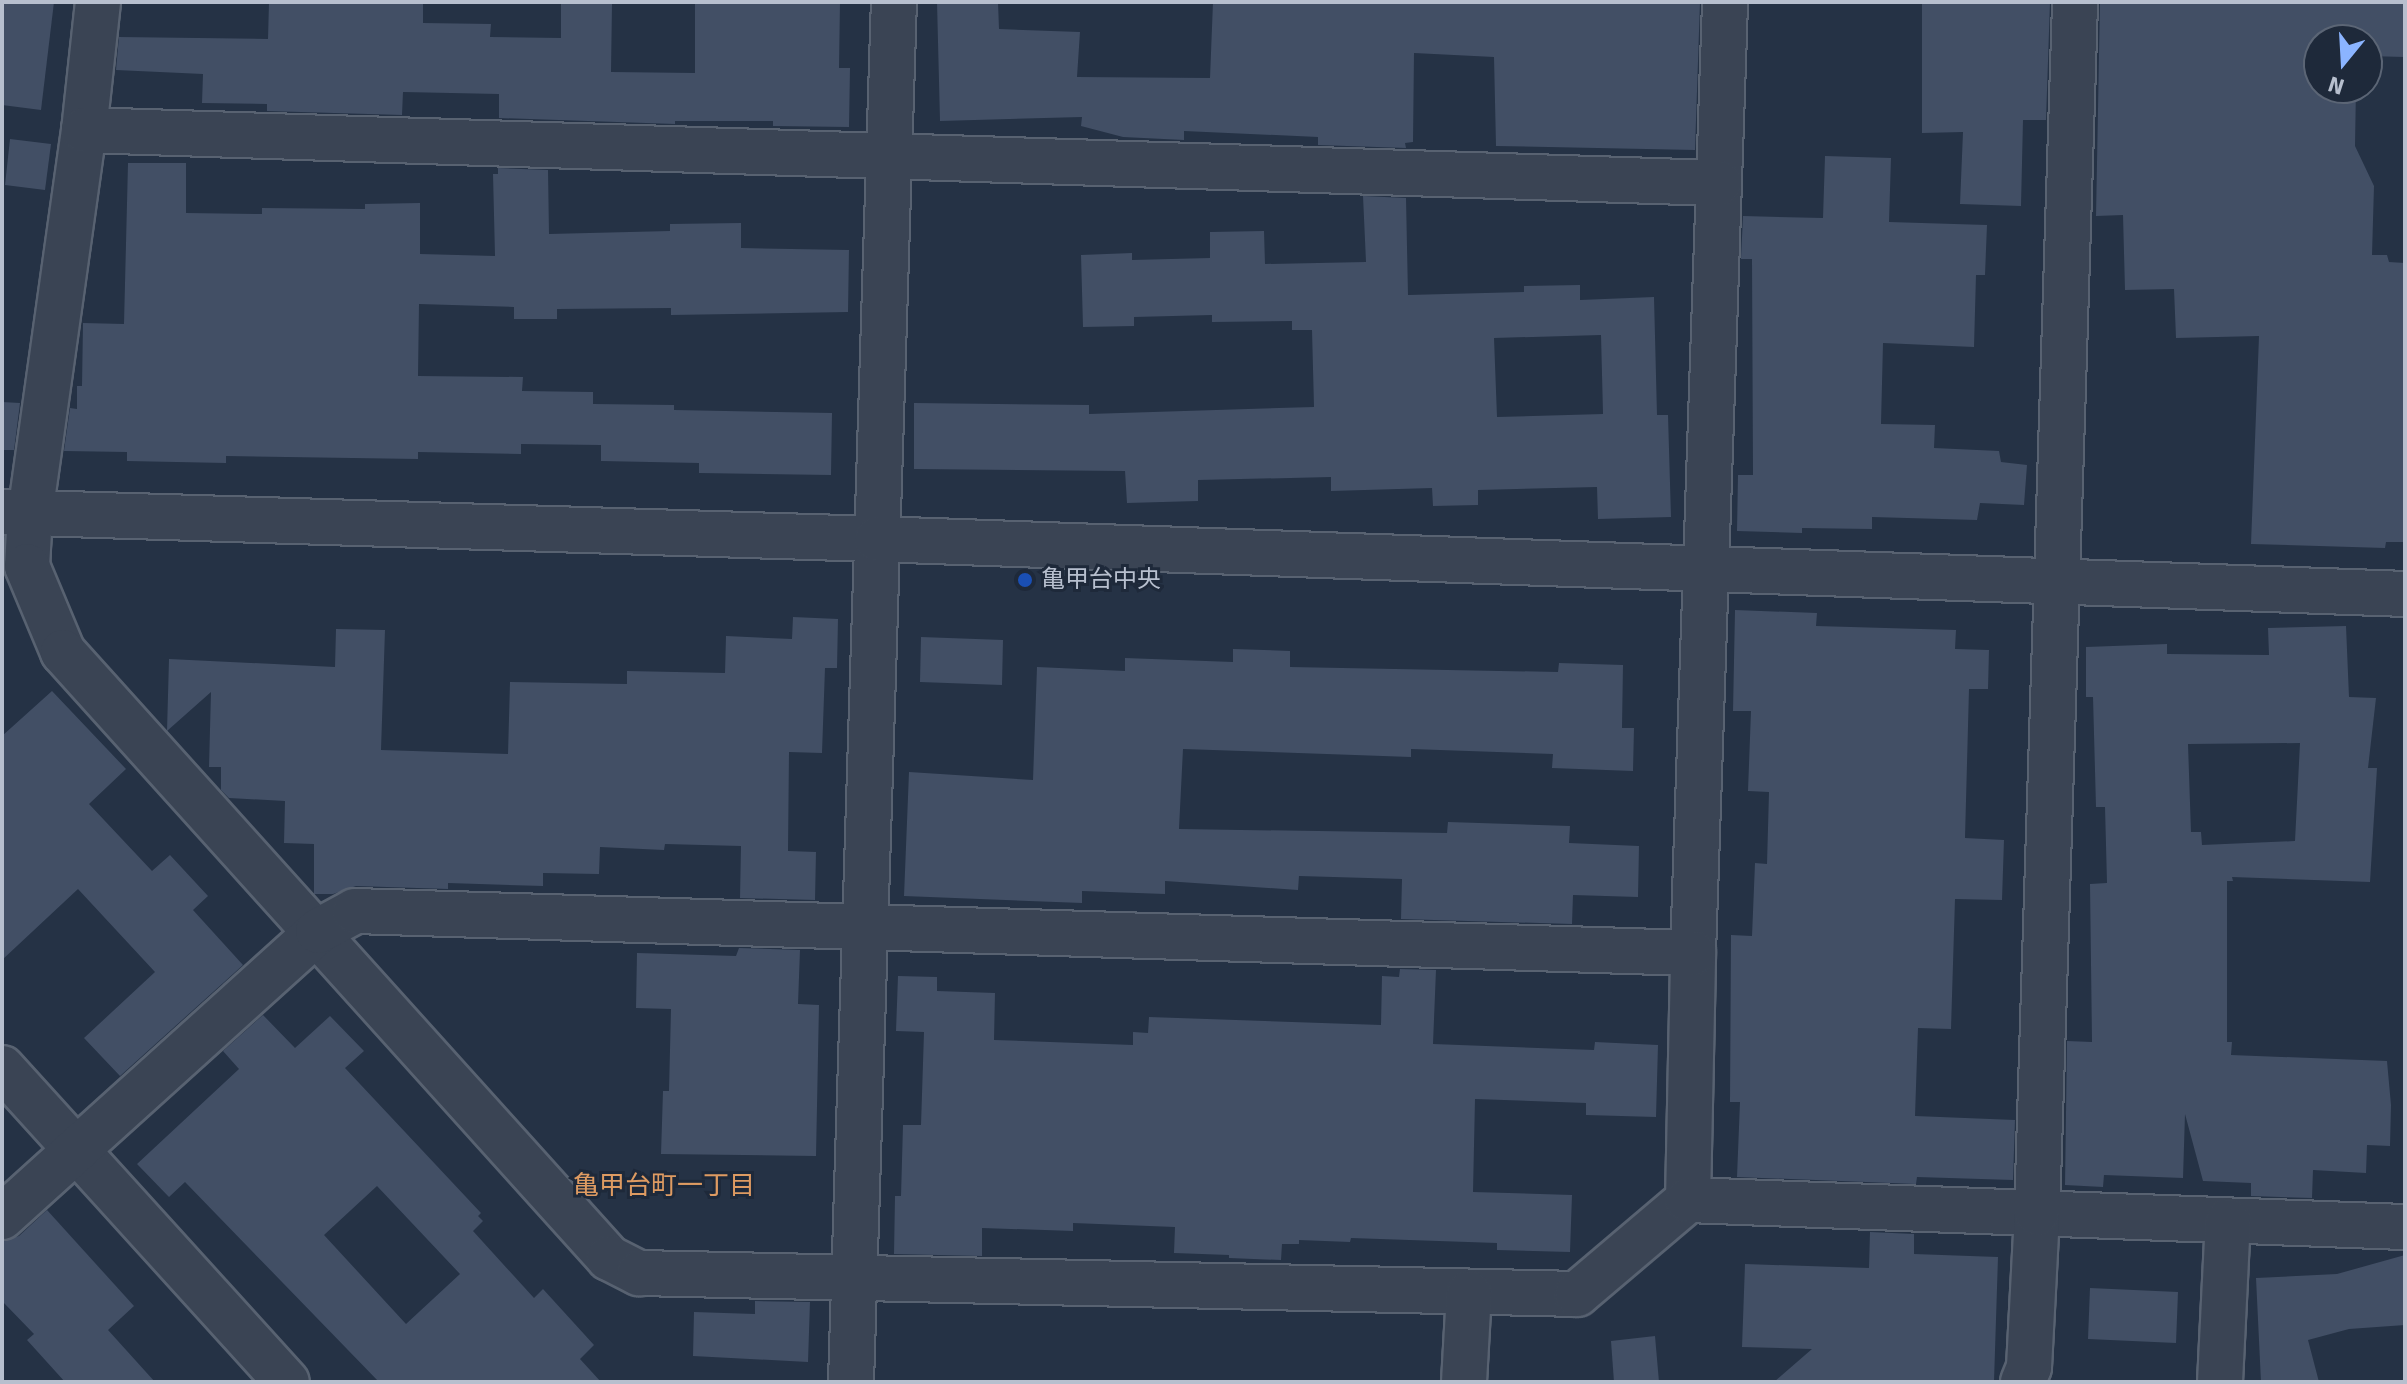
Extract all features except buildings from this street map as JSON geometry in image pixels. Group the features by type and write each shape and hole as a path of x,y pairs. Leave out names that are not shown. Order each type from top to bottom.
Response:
{"street":[{"path":"98,2 84,130 16,513 27,566 63,652 318,931 609,1258 639,1273 1577,1294 1688,1200 2405,1227"},
{"path":"851,1382 894,2"},
{"path":"1688,1200 1693,953 1725,2"},
{"path":"2023,1382 2029,1367 2037,1213 2075,2"},
{"path":"84,130 1719,183"},
{"path":"16,513 877,539 2405,594"},
{"path":"2,1217 318,931 355,911 1693,953"},
{"path":"2,1068 287,1382"},
{"path":"2220,1382 2228,1221"},
{"path":"1464,1382 1469,1293"}],"place":[{"name":"亀甲台中央","path":"1025,580"}],"district":[{"name":"亀甲台町一丁目","path":"664,1187"}]}
